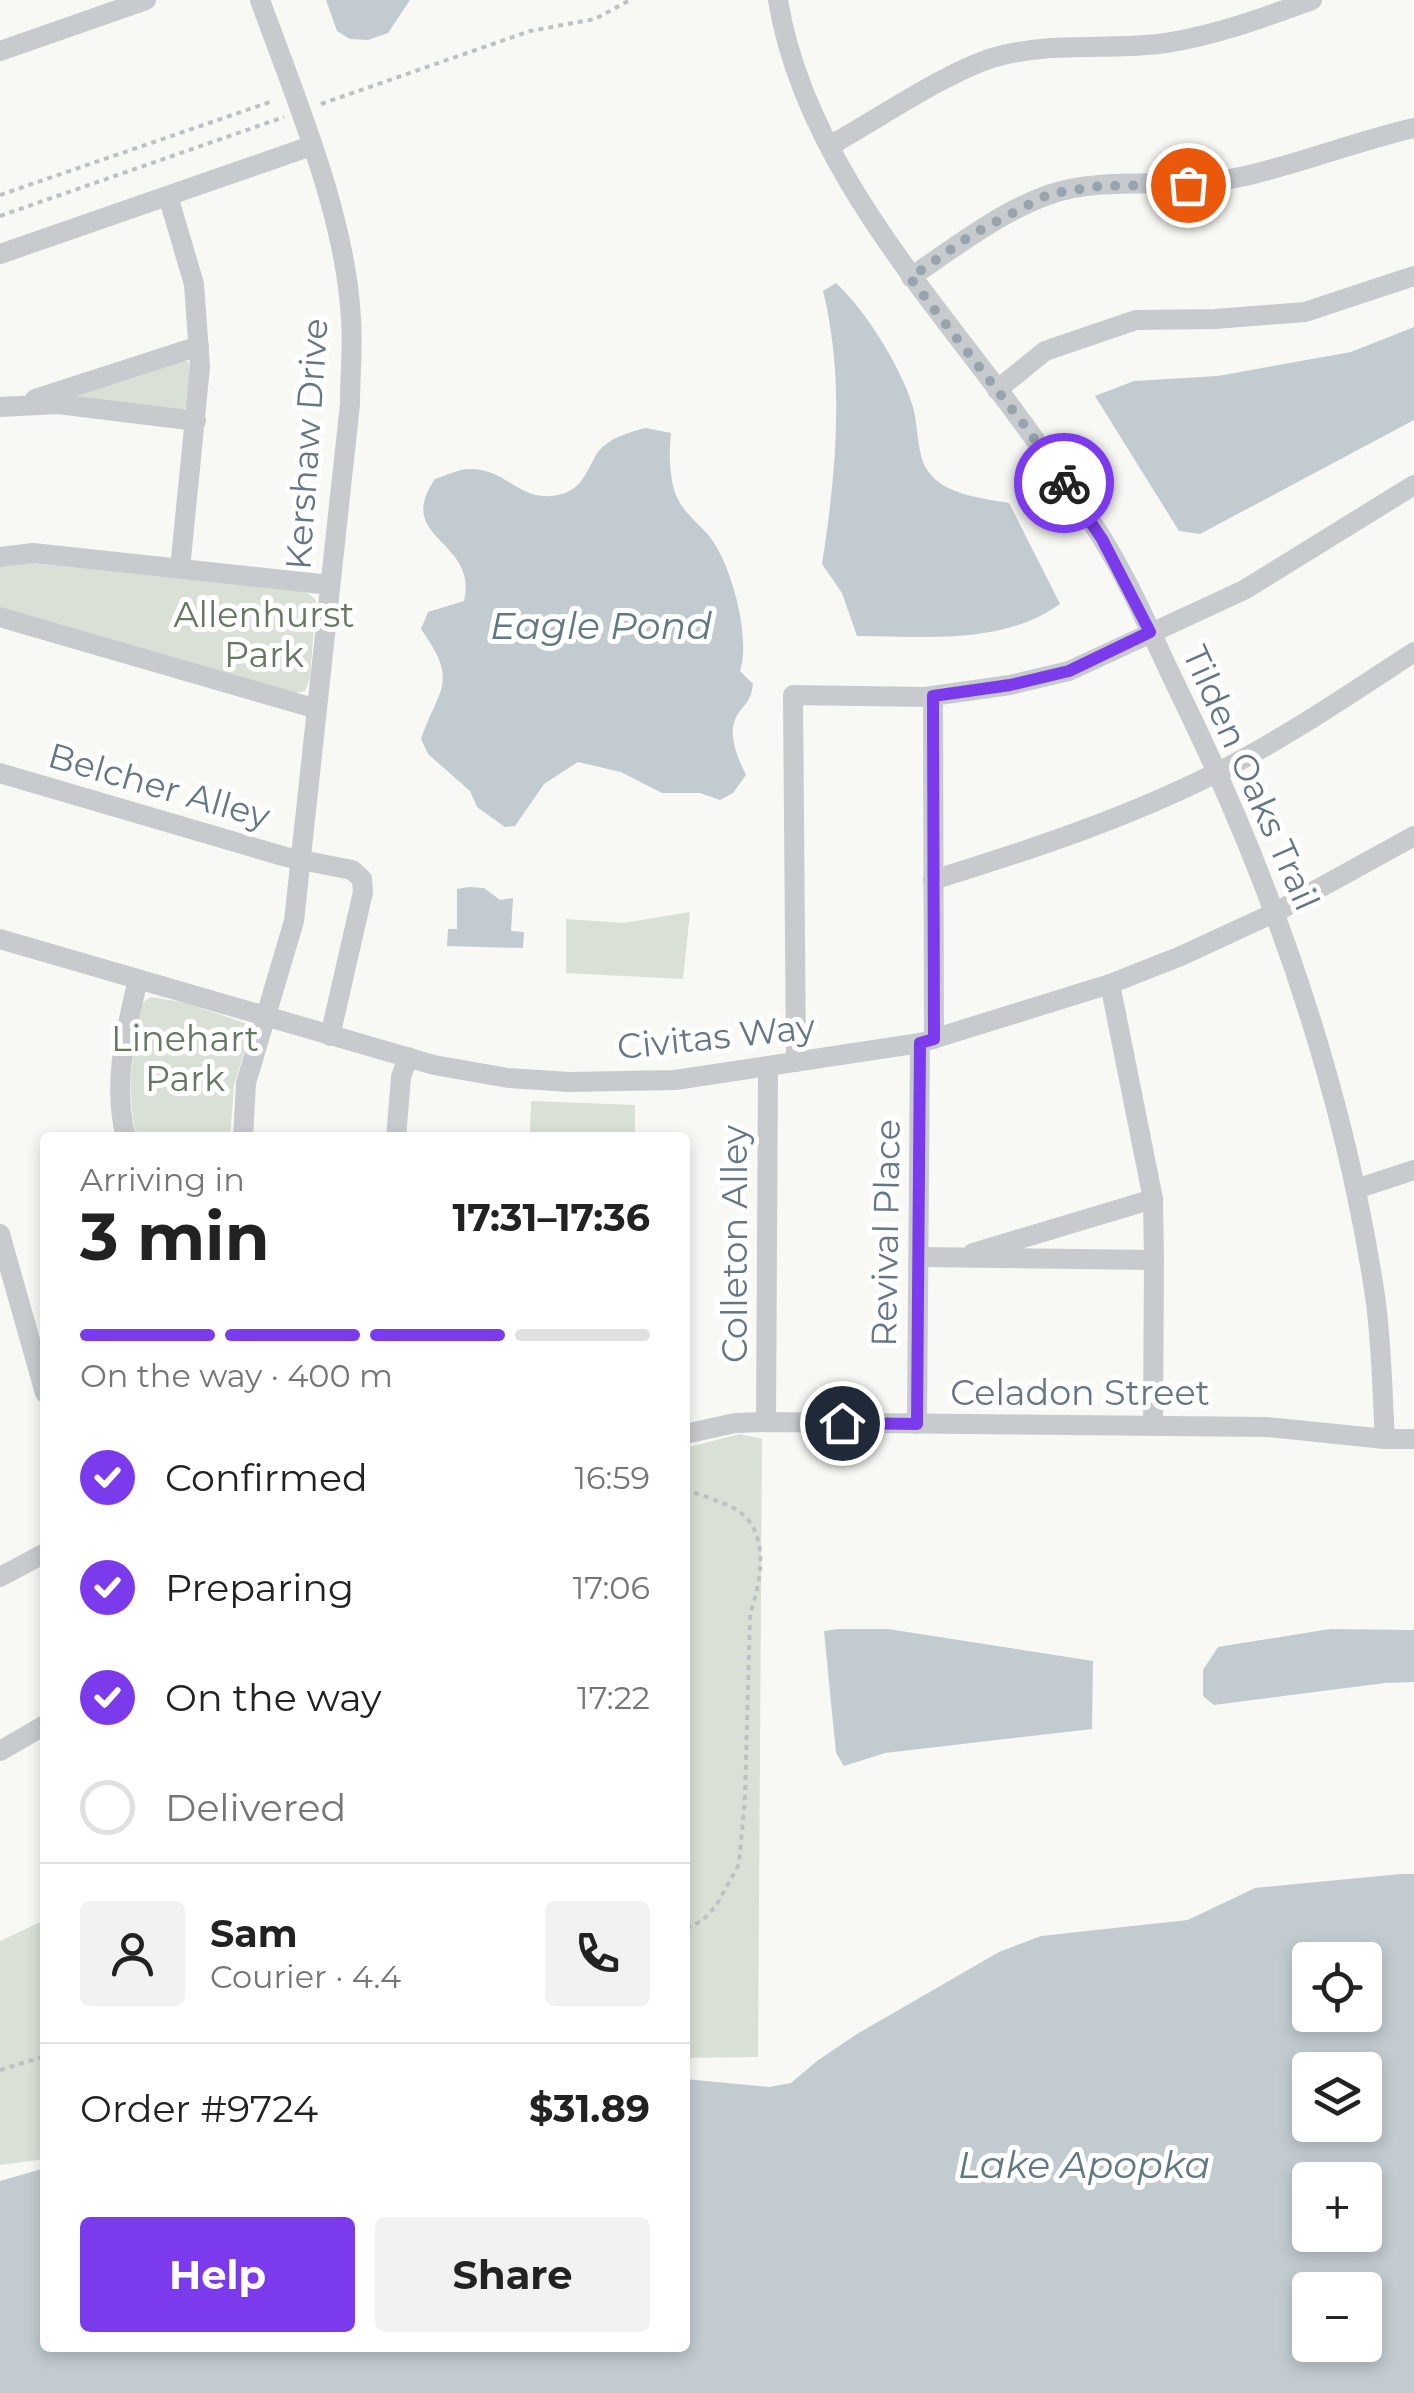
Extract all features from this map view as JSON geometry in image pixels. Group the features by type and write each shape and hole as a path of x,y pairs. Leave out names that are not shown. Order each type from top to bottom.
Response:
{"street":[{"path":"0,52 146,0"},
{"name":"Kershaw Drive","path":"243,1132 246,1083 294,920 350,404 352,317 341,250 311,146 260,0"},
{"name":"Tilden Oaks Trail","path":"778,0 790,56 849,181 910,278 997,390 1102,539 1217,772 1276,912 1310,1009 1341,1118 1376,1300 1385,1440"},
{"path":"831,145 968,68 994,58 1039,48 1168,43 1234,28 1312,0"},
{"path":"910,278 973,234 1049,194 1100,186 1188,185 1244,176 1414,128"},
{"path":"0,254 311,146"},
{"path":"168,196 194,284 199,346 196,421 180,569"},
{"path":"997,390 1046,350 1136,320 1305,312 1414,276"},
{"path":"22,404 199,346"},
{"path":"0,407 58,404 196,421"},
{"path":"796,1062 793,696 933,696 1010,685 1069,671 1244,590 1414,484"},
{"path":"0,558 33,553 330,585"},
{"path":"0,618 317,709"},
{"path":"933,880 1038,847 1127,813 1217,772 1308,722 1414,652"},
{"name":"Revival Place","path":"917,1424 918,1257 933,880 933,696"},
{"name":"Belcher Alley","path":"0,773 352,870 362,879 363,892 330,1036"},
{"name":"Civitas Way","path":"0,939 408,1058 508,1078 569,1082 674,1080 927,1041 1110,984 1276,912 1412,841"},
{"path":"125,1132 120,1081 122,1050 138,978"},
{"path":"1110,984 1153,1199 1152,1426"},
{"path":"396,1132 401,1077 408,1058"},
{"name":"Colleton Alley","path":"766,1422 768,1067"},
{"path":"1356,1189 1414,1170"},
{"path":"965,1258 1005,1242 1153,1199"},
{"path":"0,1234 40,1375"},
{"path":"918,1257 1154,1260"},
{"name":"Celadon Street","path":"690,1433 735,1423 766,1422 1267,1427 1385,1440 1414,1439"},
{"path":"0,1577 40,1556"},
{"path":"0,1751 40,1728"}],"path":[{"path":"0,195 273,101"},
{"path":"690,1491 739,1511 756,1532 760,1552 758,1590 750,1614 746,1781 739,1864 716,1906 702,1921 690,1926"},
{"path":"0,2070 40,2058"}],"green space":[{"path":"172,359 187,361 193,369 191,399 184,410 74,401 74,393"},
{"name":"Allenhurst Park","path":"31,563 306,592 316,600 310,678 305,691 296,693 0,607 0,567"},
{"path":"690,912 683,979 566,973 566,919 623,923"},
{"name":"Linehart Park","path":"151,997 186,1003 248,1024 250,1033 234,1085 230,1132 136,1132 132,1070 143,1002"},
{"path":"531,1101 635,1105 635,1132 530,1132"},
{"path":"740,1434 762,1439 758,2057 690,2058 690,1447"},
{"path":"40,1922 40,2160 0,2165 0,1941"}],"water":[{"path":"326,0 410,0 388,33 368,40 350,39 337,31"},
{"path":"836,283 870,324 900,375 913,407 926,468 952,490 1009,503 1060,604 1013,627 988,633 857,636 842,593 822,564 836,427 834,358 823,291"},
{"path":"1414,327 1414,420 1200,534 1179,531 1095,396 1134,381 1218,376 1351,352"},
{"name":"Eagle Pond","path":"646,428 671,433 670,464 676,495 710,537 732,583 743,640 740,671 753,684 733,726 735,748 746,775 733,793 720,800 700,793 662,793 621,772 578,762 544,784 515,826 505,827 477,807 470,791 428,754 421,739 439,695 443,673 421,629 428,612 464,601 465,580 460,564 430,528 424,515 425,499 435,479 467,469 497,475 538,495 565,493 581,481 608,443"},
{"path":"484,888 500,900 513,898 511,931 524,932 523,948 447,946 448,929 457,929 457,889"},
{"path":"888,1629 1093,1661 1092,1729 885,1753 844,1766 836,1753 824,1631"},
{"path":"1330,1629 1414,1630 1414,1682 1214,1705 1203,1696 1203,1670 1218,1647"},
{"name":"Lake Apopka","path":"1414,1874 1414,2393 0,2393 0,2181 40,2169 40,2352 690,2352 690,2079 770,2087 791,2083 857,2034 999,1952 1041,1936 1188,1920 1255,1888"}],"way so far":[{"path":"1064,483 1028,430 910,278 973,234 1049,194 1100,186 1188,185"}],"route":[{"path":"842,1423 917,1424 920,1043 934,1039 933,696 1010,685 1069,671 1150,632 1102,539 1064,483"}]}
